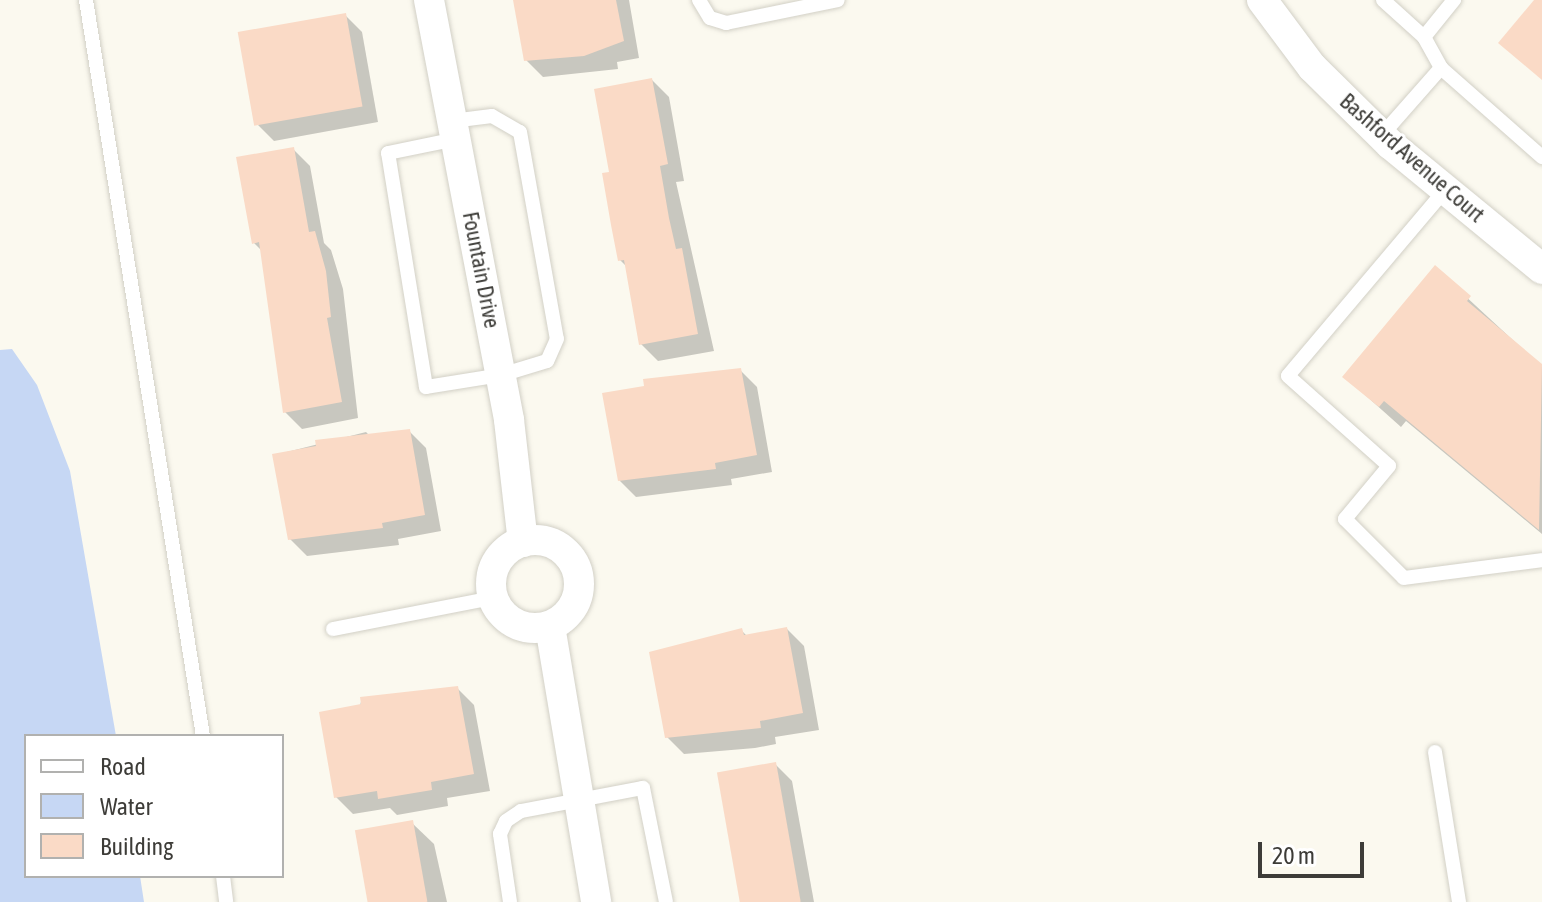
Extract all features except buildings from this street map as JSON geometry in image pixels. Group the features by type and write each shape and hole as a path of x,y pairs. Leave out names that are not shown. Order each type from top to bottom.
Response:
{"street":[{"name":"Fountain Drive","path":"429,0 501,375 523,542"},
{"name":"Bashford Avenue Court","path":"1262,0 1312,67 1381,136 1542,269"},
{"path":"523,542 551,543 573,561 578,574 575,604 550,626 524,628 510,622 492,598 490,584 500,557 523,542"},
{"path":"550,626 596,902"}],"lane":[{"path":"86,0 203,734"},
{"path":"699,0 710,18 726,23 838,0"},
{"path":"1383,0 1424,37 1441,68 1542,157"},
{"path":"1424,37 1454,0"},
{"path":"1381,136 1441,68"},
{"path":"492,116 520,132 557,339 547,361 501,375 426,387 388,153 492,116"},
{"path":"1445,190 1288,376 1389,466 1345,519 1404,578 1542,560"},
{"path":"333,629 492,598"},
{"path":"1435,752 1459,902"},
{"path":"510,902 500,834 506,821 521,811 643,788 666,902"},
{"path":"223,878 226,902"}],"water":[{"path":"12,349 37,385 70,471 116,734 24,734 24,878 140,878 144,902 0,902 0,350"}]}
